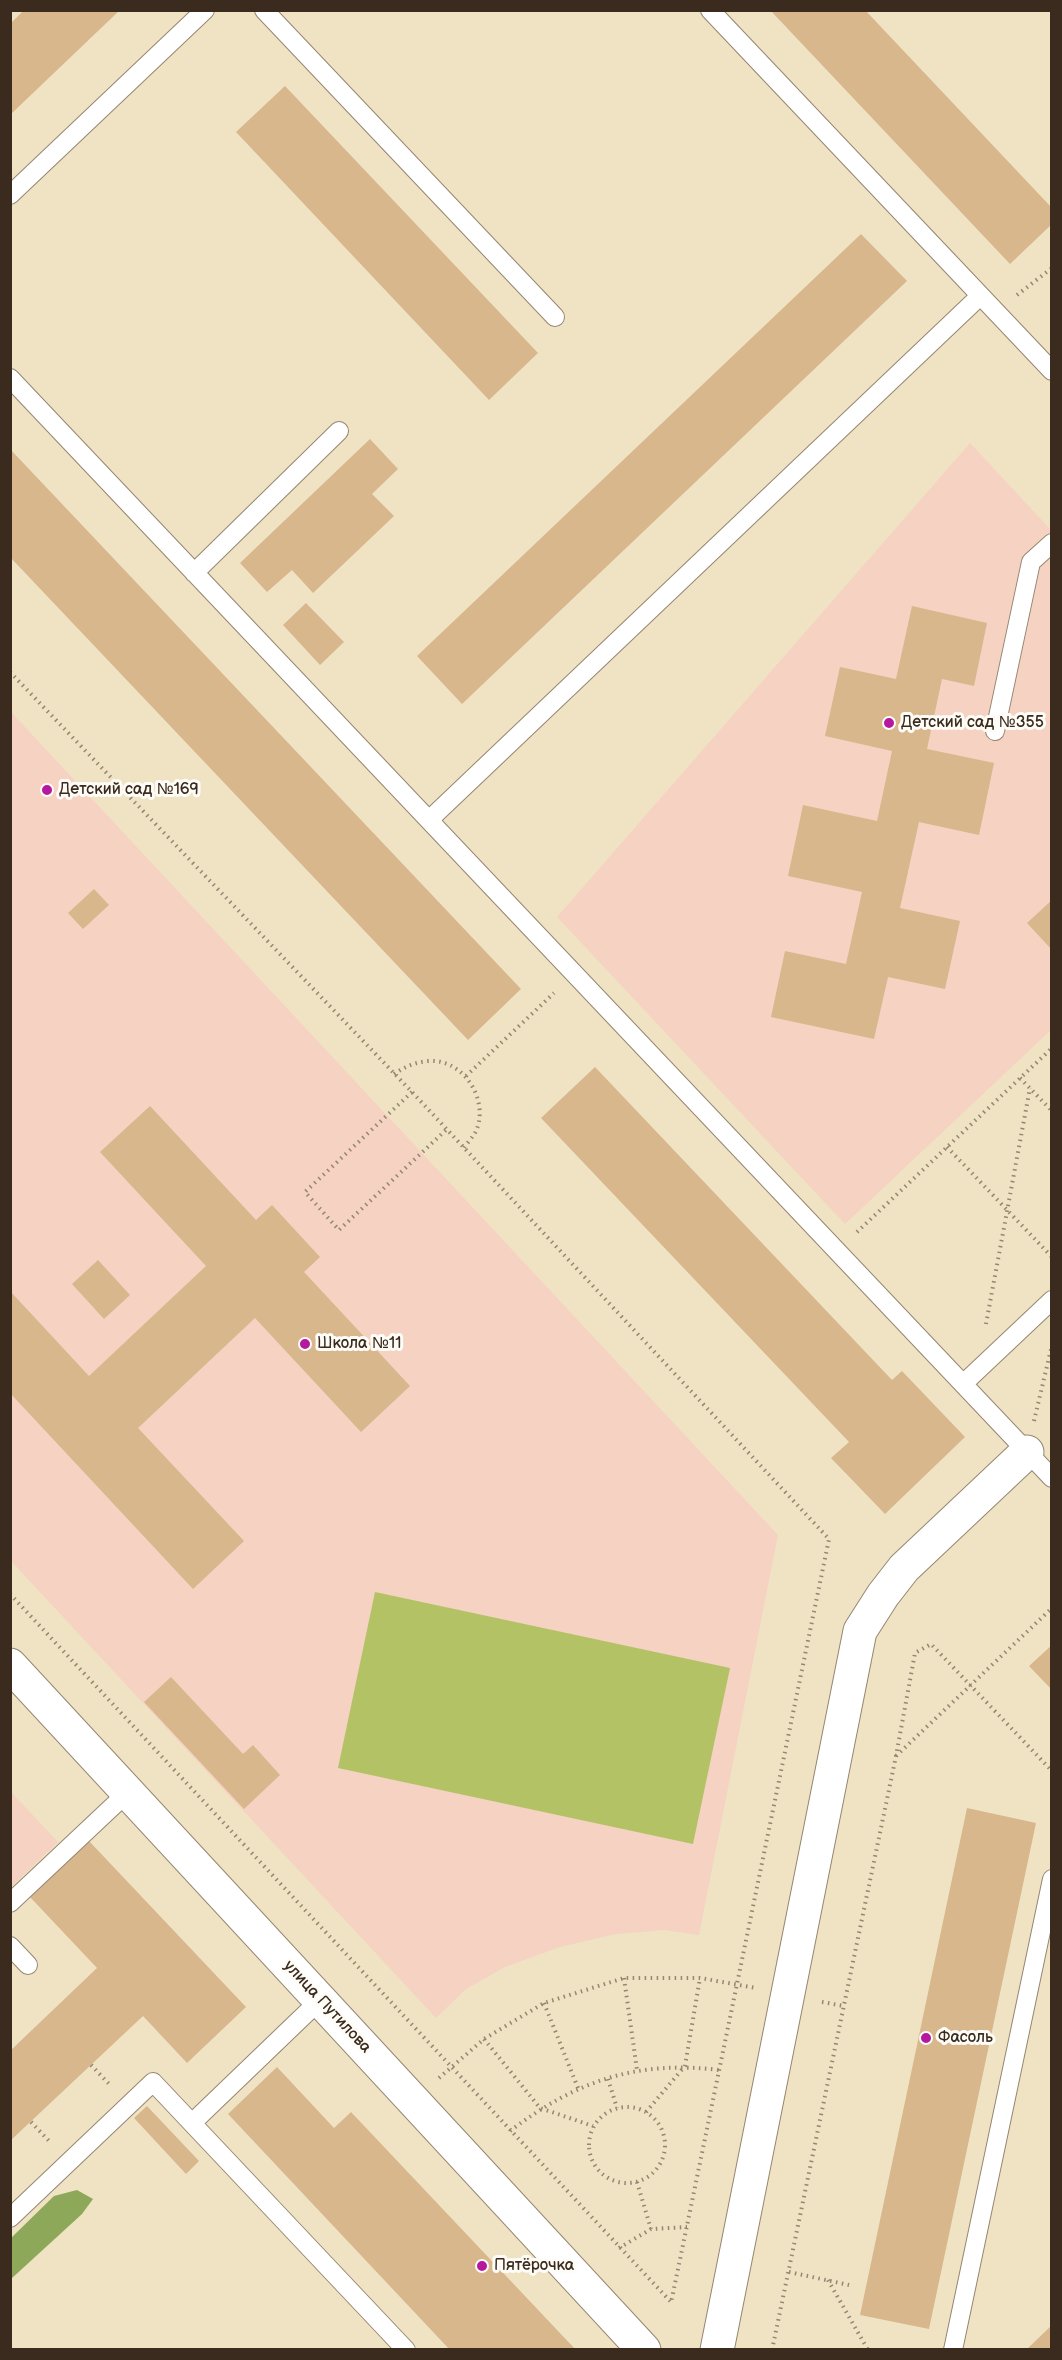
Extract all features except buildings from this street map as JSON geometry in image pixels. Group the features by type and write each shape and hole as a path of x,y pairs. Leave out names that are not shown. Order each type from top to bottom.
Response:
{"street":[{"path":"717,2349 860,1631 904,1568 1027,1452"},
{"name":"улица Путилова","path":"10,1665 644,2349"}],"lane":[{"path":"10,195 205,10"},
{"path":"264,10 555,317"},
{"path":"710,10 980,296 1050,366"},
{"path":"429,820 980,296"},
{"path":"10,378 1052,1478"},
{"path":"194,573 339,431"},
{"path":"995,731 1031,562 1052,543"},
{"path":"963,1384 1052,1300"},
{"path":"10,1903 128,1792"},
{"path":"953,2349 1052,1879"},
{"path":"10,1946 28,1965"},
{"path":"192,2123 320,2000"},
{"path":"10,2217 153,2082 406,2349"}],"path":[{"path":"996,312 1052,268"},
{"path":"10,672 412,1092 830,1539 671,2303 10,1594"},
{"path":"466,1076 574,974"},
{"path":"837,1252 1052,1048"},
{"path":"394,1074 411,1064 430,1060 450,1065 466,1076 477,1093 480,1113 476,1132 464,1148"},
{"path":"1020,1078 1052,1111"},
{"path":"978,1369 1030,1088"},
{"path":"412,1092 305,1192 339,1230 446,1130"},
{"path":"947,1147 1052,1257"},
{"path":"1027,1452 1052,1346"},
{"path":"896,1756 1052,1608"},
{"path":"772,2349 896,1756 915,1653 931,1644 1052,1772"},
{"path":"413,2101 484,2039 544,2003 624,1978 700,1978 737,1984"},
{"path":"624,1978 637,2070"},
{"path":"646,2112 685,2066 700,1978"},
{"path":"544,2003 578,2088"},
{"path":"484,2039 540,2108 593,2126"},
{"path":"510,2130 540,2108 578,2088 637,2070 685,2066 719,2070"},
{"path":"608,2079 616,2108"},
{"path":"632,2107 646,2112 657,2121 663,2134 665,2150 660,2164 650,2175 637,2182 622,2182 608,2178 597,2168 590,2155 589,2140 593,2126 603,2115 616,2108 632,2107"},
{"path":"637,2182 651,2229"},
{"path":"619,2248 651,2229 687,2227"},
{"path":"789,2272 849,2284"},
{"path":"828,2280 868,2349"}],"shaded area":[{"name":"Детский сад №355","path":"970,443 1051,530 1051,1030 845,1224 557,917"},
{"name":"Школа №11","path":"11,712 778,1535 699,1935 664,1930 616,1934 560,1947 505,1967 466,1989 436,2018 11,1561"},
{"path":"11,1792 58,1842 11,1887"}],"green space":[{"path":"375,1592 730,1668 693,1844 338,1768"},
{"path":"77,2190 93,2199 82,2214 11,2279 11,2238 54,2196"}],"place":[{"name":"Детский сад №355","path":"889,723"},
{"name":"Детский сад №169","path":"47,790"},
{"name":"Школа №11","path":"305,1344"},
{"name":"Фасоль","path":"926,2038"},
{"name":"Пятёрочка","path":"482,2266"}]}
